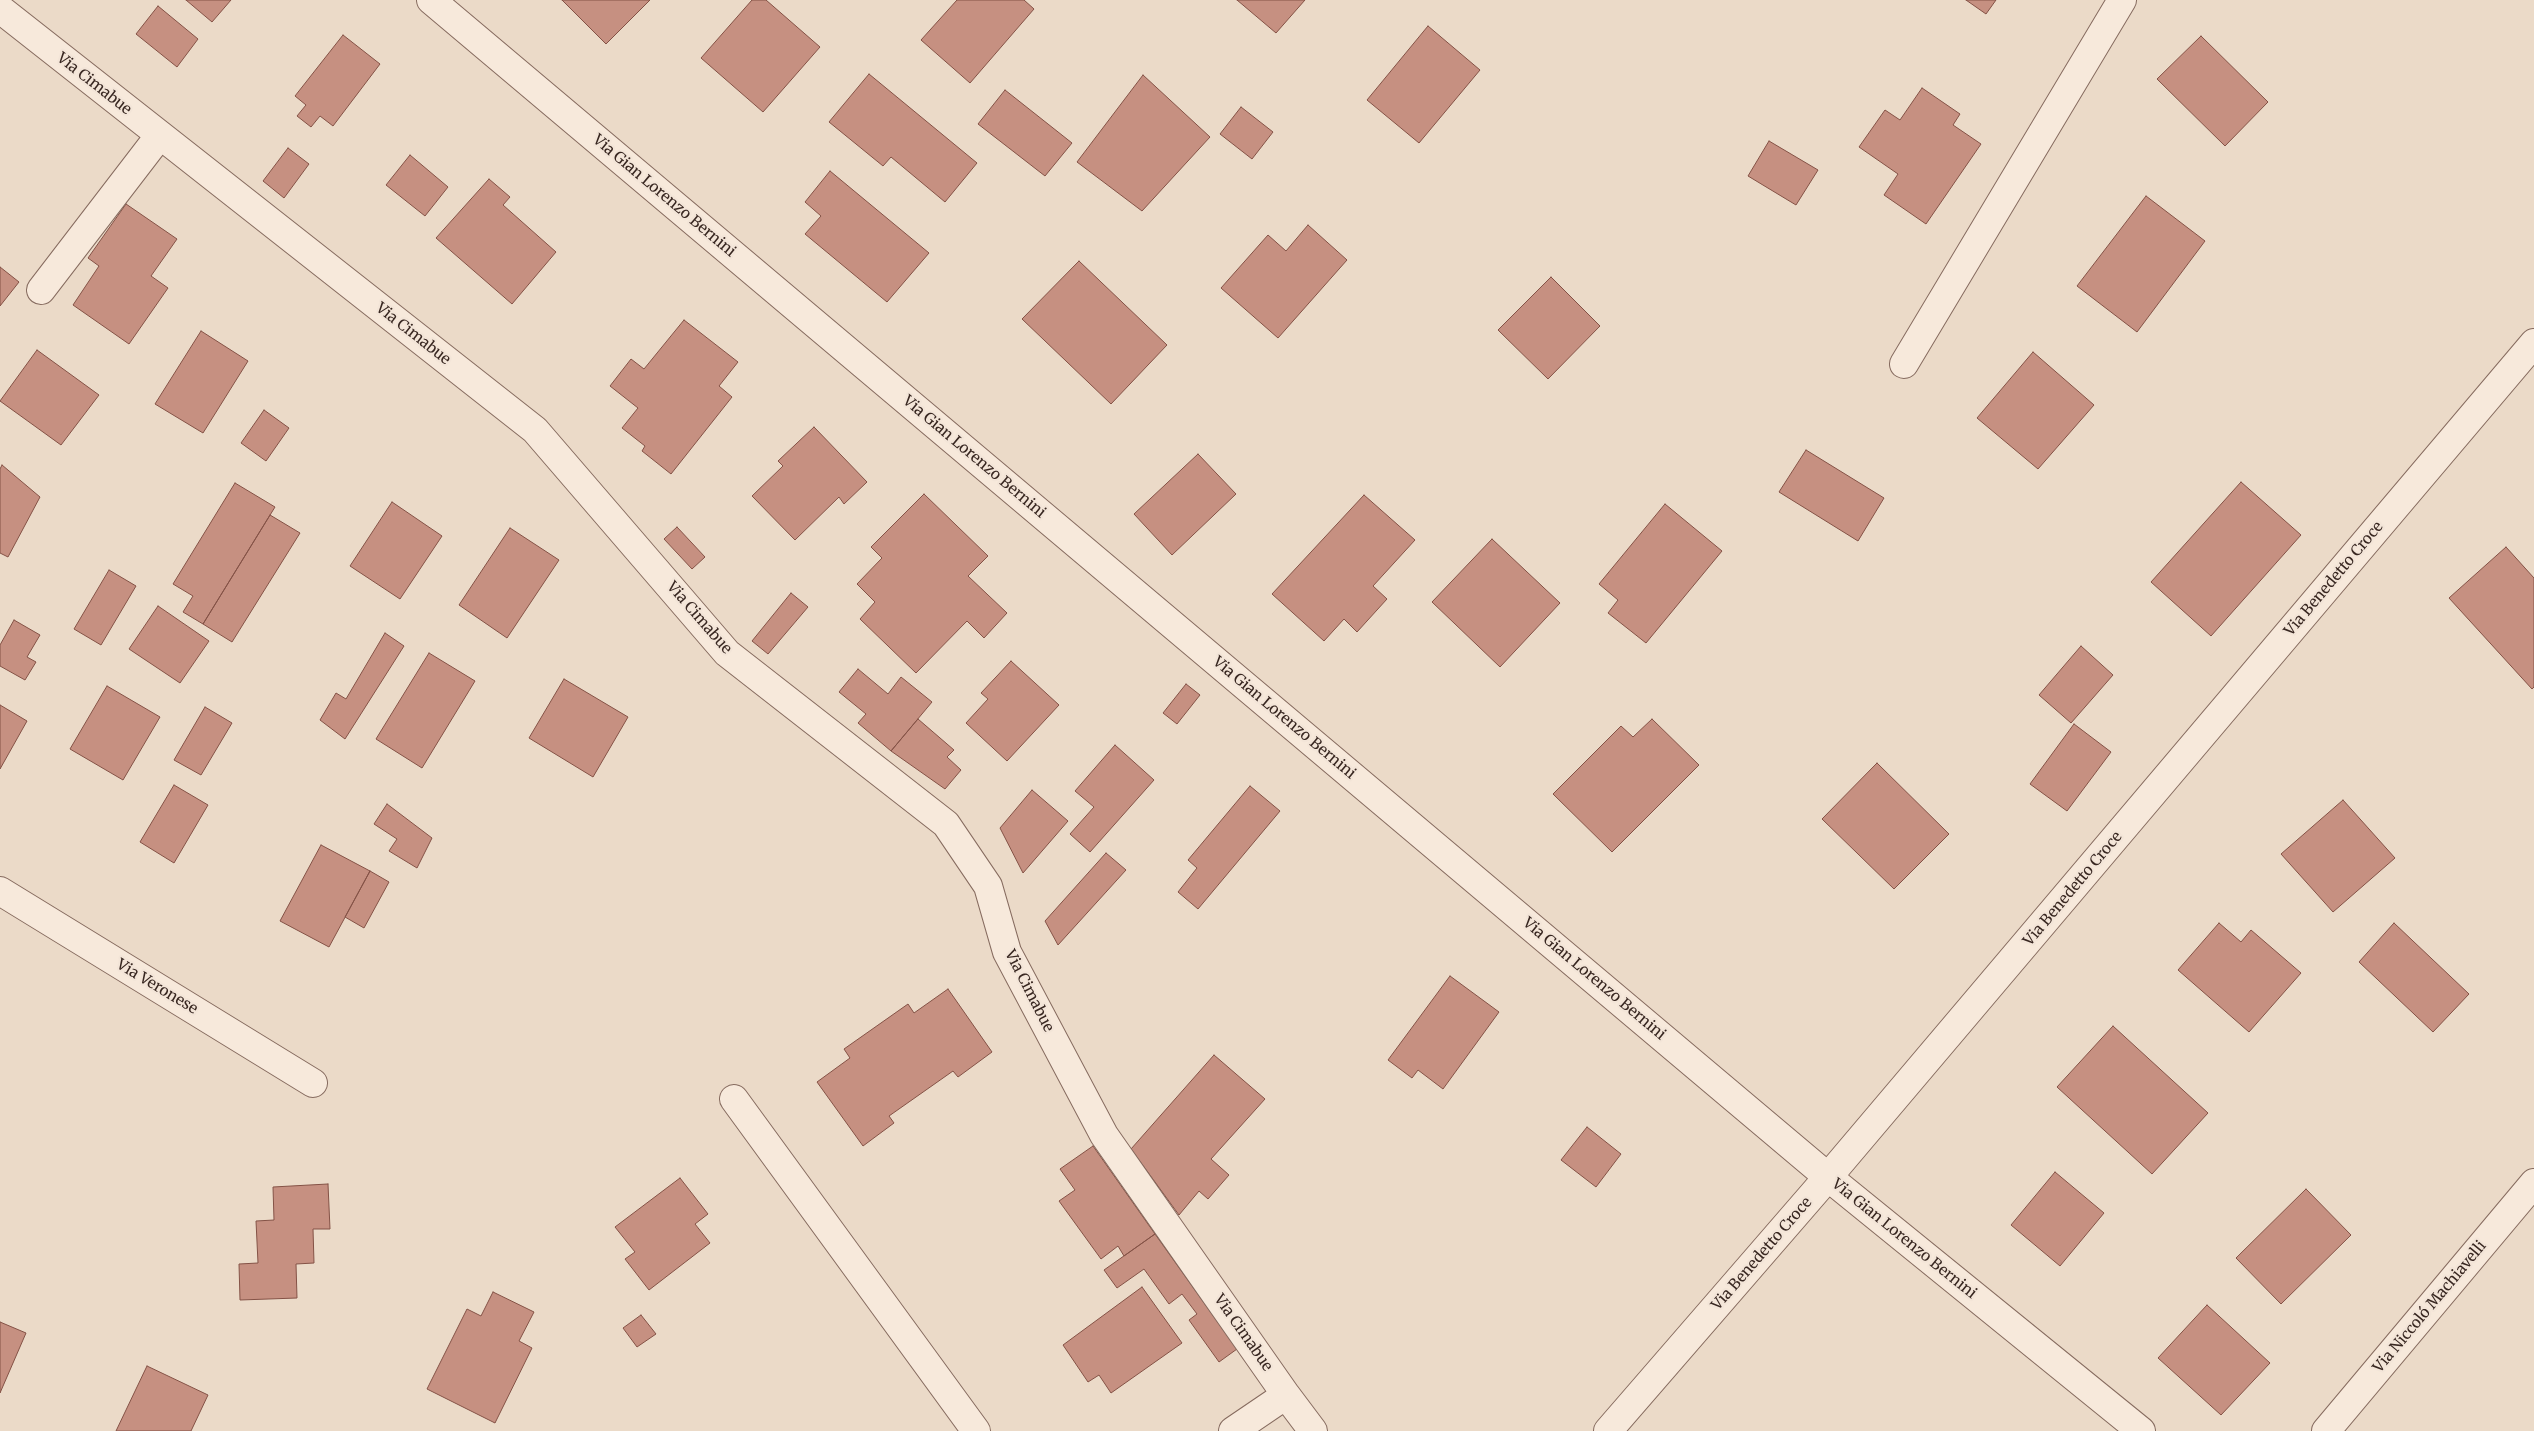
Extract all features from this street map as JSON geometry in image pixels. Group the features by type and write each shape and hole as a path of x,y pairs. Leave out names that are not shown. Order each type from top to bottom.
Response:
{"street":[{"name":"Via Gian Lorenzo Bernini","path":"431,0 1828,1177 2141,1431"},
{"path":"1904,364 2122,0"},
{"name":"Via Cimabue","path":"0,9 536,430 728,653 946,824 988,886 1007,952 1104,1135 1286,1395"},
{"path":"41,290 160,135"},
{"name":"Via Benedetto Croce","path":"1608,1431 1828,1177 2534,343"},
{"name":"Via Veronese","path":"0,892 313,1083"},
{"path":"734,1099 976,1431"},
{"name":"Via Niccoló Machiavelli","path":"2326,1431 2534,1183"},
{"path":"1233,1431 1286,1395 1313,1431"}],"building":[{"path":"186,0 231,0 212,22"},
{"path":"562,0 650,0 606,44"},
{"path":"752,0 766,0 820,47 763,112 701,58"},
{"path":"957,0 1024,0 1034,9 970,83 921,40"},
{"path":"1237,0 1305,0 1276,33"},
{"path":"1966,0 1996,0 1986,14"},
{"path":"158,6 198,39 177,67 136,34"},
{"path":"1428,26 1480,70 1419,143 1367,100"},
{"path":"343,35 380,64 333,126 320,116 311,127 297,116 306,105 295,96"},
{"path":"2201,36 2268,102 2225,146 2157,79"},
{"path":"869,74 977,163 945,202 891,157 883,166 829,122"},
{"path":"1143,75 1210,137 1142,211 1077,162"},
{"path":"1922,88 1960,114 1953,125 1981,144 1926,224 1884,195 1898,174 1859,147 1885,110 1900,120"},
{"path":"1005,90 1072,143 1045,176 978,124"},
{"path":"1241,107 1273,132 1252,159 1220,134"},
{"path":"1769,141 1818,170 1796,205 1748,176"},
{"path":"288,148 309,164 284,198 263,181"},
{"path":"410,155 448,187 425,216 386,185"},
{"path":"830,171 929,253 887,302 805,234 821,216 805,202"},
{"path":"489,179 510,197 503,205 556,252 512,304 436,238"},
{"path":"2146,196 2205,241 2137,332 2077,286"},
{"path":"126,204 177,239 151,276 168,288 129,344 73,305 99,266 88,258"},
{"path":"1308,225 1347,260 1278,338 1221,288 1268,235 1286,251"},
{"path":"1079,261 1167,345 1111,404 1022,319"},
{"path":"0,267 19,282 0,306"},
{"path":"1551,277 1600,326 1548,379 1498,330"},
{"path":"684,320 738,362 719,386 732,397 671,474 642,451 645,446 622,428 638,408 610,386 631,359 644,369"},
{"path":"201,331 248,361 203,433 155,404"},
{"path":"37,350 99,395 61,445 0,401"},
{"path":"2033,352 2094,405 2038,469 1977,418"},
{"path":"264,410 289,428 266,461 241,443"},
{"path":"814,427 867,482 844,504 839,497 795,540 752,496 783,466 778,461"},
{"path":"1806,450 1884,498 1858,541 1779,492"},
{"path":"1198,454 1236,494 1172,555 1134,514"},
{"path":"2,465 40,497 8,557 0,553 0,469"},
{"path":"2241,482 2301,535 2211,636 2151,582"},
{"path":"235,483 275,507 203,624 183,612 193,596 173,584"},
{"path":"924,494 988,556 968,576 1007,613 984,638 967,621 916,673 860,619 875,602 857,584 882,558 871,547"},
{"path":"1364,495 1415,540 1373,586 1387,599 1357,632 1344,619 1324,641 1272,594"},
{"path":"392,502 442,536 400,599 350,566"},
{"path":"1665,504 1722,551 1646,643 1608,613 1618,600 1599,584"},
{"path":"270,515 300,533 232,642 203,624"},
{"path":"677,527 705,557 692,569 664,539"},
{"path":"510,528 559,560 507,638 459,605"},
{"path":"1492,539 1560,603 1500,667 1432,602"},
{"path":"2506,547 2534,578 2534,687 2532,689 2449,598"},
{"path":"109,570 136,586 101,645 74,629"},
{"path":"791,593 808,607 768,654 752,641"},
{"path":"158,606 209,641 180,683 129,649"},
{"path":"14,620 40,635 27,657 36,662 25,680 0,666 0,645"},
{"path":"385,633 404,646 345,739 320,720 336,693 346,699"},
{"path":"2081,646 2113,675 2071,723 2039,695"},
{"path":"429,653 475,681 422,768 376,739"},
{"path":"1011,661 1059,705 1007,761 966,723 988,699 981,693"},
{"path":"858,669 888,694 901,677 932,702 891,751 858,723 866,714 839,692"},
{"path":"564,679 628,717 593,777 529,738"},
{"path":"1186,684 1200,695 1177,724 1163,713"},
{"path":"107,686 160,717 123,780 70,749"},
{"path":"0,705 27,721 0,769"},
{"path":"205,707 232,723 201,775 174,760"},
{"path":"918,719 954,750 947,757 961,770 945,789 891,751"},
{"path":"1652,719 1699,765 1612,852 1553,794 1621,726 1633,737"},
{"path":"2074,724 2111,752 2067,811 2030,784"},
{"path":"1115,745 1154,780 1090,852 1070,834 1094,807 1075,791"},
{"path":"1877,763 1949,834 1894,889 1822,819"},
{"path":"174,785 208,805 174,863 140,842"},
{"path":"1250,786 1280,811 1198,909 1178,892 1197,868 1188,860"},
{"path":"1032,790 1068,821 1023,873 1000,828"},
{"path":"2343,800 2395,858 2333,912 2281,854"},
{"path":"387,804 432,838 417,868 389,851 397,839 374,824"},
{"path":"321,845 370,871 329,947 280,921"},
{"path":"1106,853 1126,870 1058,945 1045,921"},
{"path":"370,871 389,882 364,928 345,917"},
{"path":"2219,923 2241,942 2251,930 2301,973 2249,1032 2178,970"},
{"path":"2394,923 2469,994 2433,1032 2359,962"},
{"path":"1450,976 1499,1012 1443,1089 1418,1070 1412,1078 1388,1060"},
{"path":"948,989 992,1052 958,1077 953,1071 889,1116 894,1123 863,1146 817,1082 850,1058 844,1049 908,1004 914,1013"},
{"path":"2113,1026 2208,1113 2152,1174 2057,1087"},
{"path":"1214,1055 1265,1099 1211,1159 1229,1175 1208,1199 1199,1191 1179,1215 1131,1149"},
{"path":"1587,1127 1621,1154 1596,1187 1561,1160"},
{"path":"1093,1146 1155,1234 1124,1256 1118,1246 1101,1259 1059,1201 1075,1190 1060,1169"},
{"path":"2055,1172 2104,1213 2060,1266 2011,1225"},
{"path":"680,1178 708,1214 695,1224 710,1243 649,1290 625,1259 635,1252 615,1227"},
{"path":"328,1184 330,1229 313,1229 314,1263 296,1264 297,1298 240,1300 239,1264 258,1263 256,1221 274,1220 273,1187"},
{"path":"2306,1189 2351,1235 2281,1304 2236,1258"},
{"path":"1155,1234 1237,1349 1219,1362 1189,1320 1197,1314 1182,1294 1169,1304 1144,1269 1117,1288 1104,1270"},
{"path":"1142,1287 1182,1343 1111,1393 1099,1375 1088,1382 1063,1345"},
{"path":"493,1292 534,1312 519,1341 532,1348 495,1423 427,1389 467,1309 481,1316"},
{"path":"2207,1305 2270,1363 2221,1415 2158,1358"},
{"path":"641,1315 656,1334 637,1347 623,1328"},
{"path":"0,1322 26,1333 0,1393"},
{"path":"147,1366 208,1395 191,1431 116,1431"}]}
